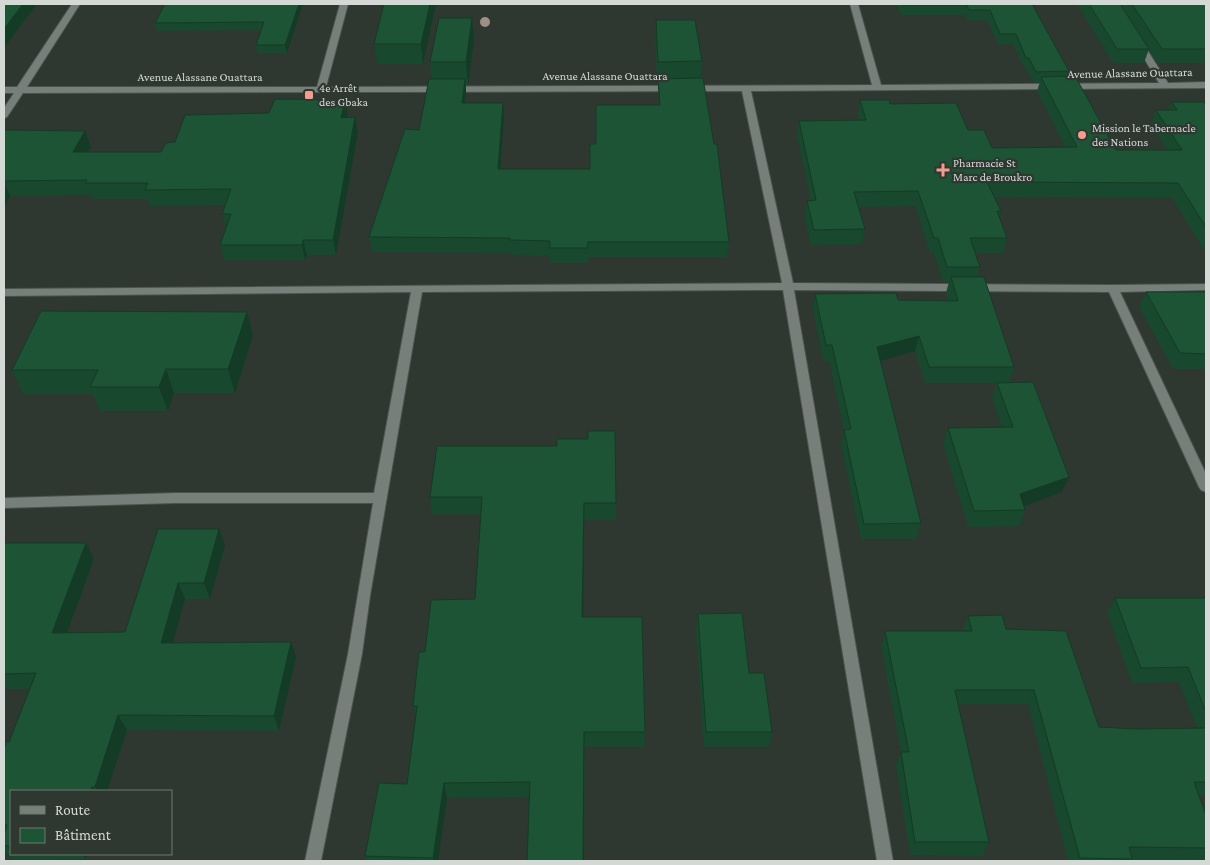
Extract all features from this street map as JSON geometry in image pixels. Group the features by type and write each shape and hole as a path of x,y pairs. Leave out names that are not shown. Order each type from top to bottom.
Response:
{"street":[{"path":"4,115 76,4"},
{"path":"321,89 344,4"},
{"path":"854,4 877,88"},
{"path":"1134,36 1165,85"},
{"name":"Avenue Alassane Ouattara","path":"4,90 877,88 1206,85"},
{"path":"746,88 788,286 884,861"},
{"path":"4,292 788,286 1113,290 1206,287"},
{"path":"313,861 355,654 417,288"},
{"path":"1113,290 1206,487"},
{"path":"4,503 176,498 380,498"}],"building":[{"path":"4,4 23,4 4,29"},
{"path":"165,4 299,4 285,45 256,45 264,22 155,23"},
{"path":"384,4 430,4 421,44 374,44"},
{"path":"902,4 1032,4 1069,71 1036,72 1029,58 1026,58 1016,34 1000,34 990,10 969,10 967,5"},
{"path":"1089,4 1120,4 1149,49 1117,49"},
{"path":"1132,4 1206,4 1206,49 1162,49"},
{"path":"439,18 472,18 466,62 430,62"},
{"path":"656,20 695,20 702,61 658,62"},
{"path":"1075,76 1116,150 1182,150 1156,110 1177,110 1172,102 1204,102 1206,106 1206,227 1178,183 987,182 1001,211 997,211 1007,238 970,238 980,267 947,267 938,238 934,238 918,191 854,192 865,229 814,230 807,201 816,200 799,121 866,120 860,100 889,100 890,104 956,103 968,130 984,130 992,148 1077,147 1041,77"},
{"path":"703,78 714,144 717,144 729,242 588,242 587,248 550,248 550,241 510,240 510,238 369,237 405,129 419,130 429,79 465,79 462,103 503,103 498,169 590,169 590,144 596,144 596,105 660,105 658,79"},
{"path":"275,99 345,100 341,118 355,117 333,240 303,240 302,245 220,245 231,214 222,214 231,189 145,190 148,183 85,183 87,180 4,181 4,130 85,131 73,152 161,152 166,143 175,142 185,115 269,113"},
{"path":"951,277 984,277 1014,367 929,367 919,336 877,347 921,523 864,524 844,430 851,429 832,345 826,345 815,294 896,293 898,300 958,301"},
{"path":"1146,292 1206,292 1206,354 1180,353"},
{"path":"41,311 247,312 228,369 166,369 159,387 90,387 98,370 12,370"},
{"path":"1033,382 1069,477 1020,494 1025,510 974,511 948,428 1013,427 997,383"},
{"path":"588,431 615,431 616,503 584,503 582,617 642,617 645,732 584,732 583,861 527,861 530,782 444,783 433,858 365,856 379,783 407,784 417,706 413,706 419,652 425,652 431,600 475,599 482,497 430,497 437,446 557,446 557,439 588,439"},
{"path":"158,529 219,529 204,583 178,583 161,643 291,642 274,716 118,715 95,787 92,787 91,790 10,790 10,846 4,846 4,834 7,825 4,825 4,749 6,742 9,742 36,673 4,674 4,543 86,543 52,633 125,632"},
{"path":"1115,598 1206,598 1206,712 1188,667 1141,668"},
{"path":"742,613 749,673 764,673 772,732 706,732 698,614"},
{"path":"1002,615 1006,629 1066,631 1099,727 1136,729 1206,728 1206,782 1194,782 1206,815 1206,848 1129,847 1132,859 1080,858 1034,690 955,690 989,842 915,842 901,752 909,752 885,631 972,631 968,616"}],"place":[{"name":"4e Arrêt des Gbaka","path":"309,95"},
{"name":"Mission le Tabernacle des Nations","path":"1082,135"},
{"name":"Pharmacie St Marc de Broukro","path":"943,170"}]}
